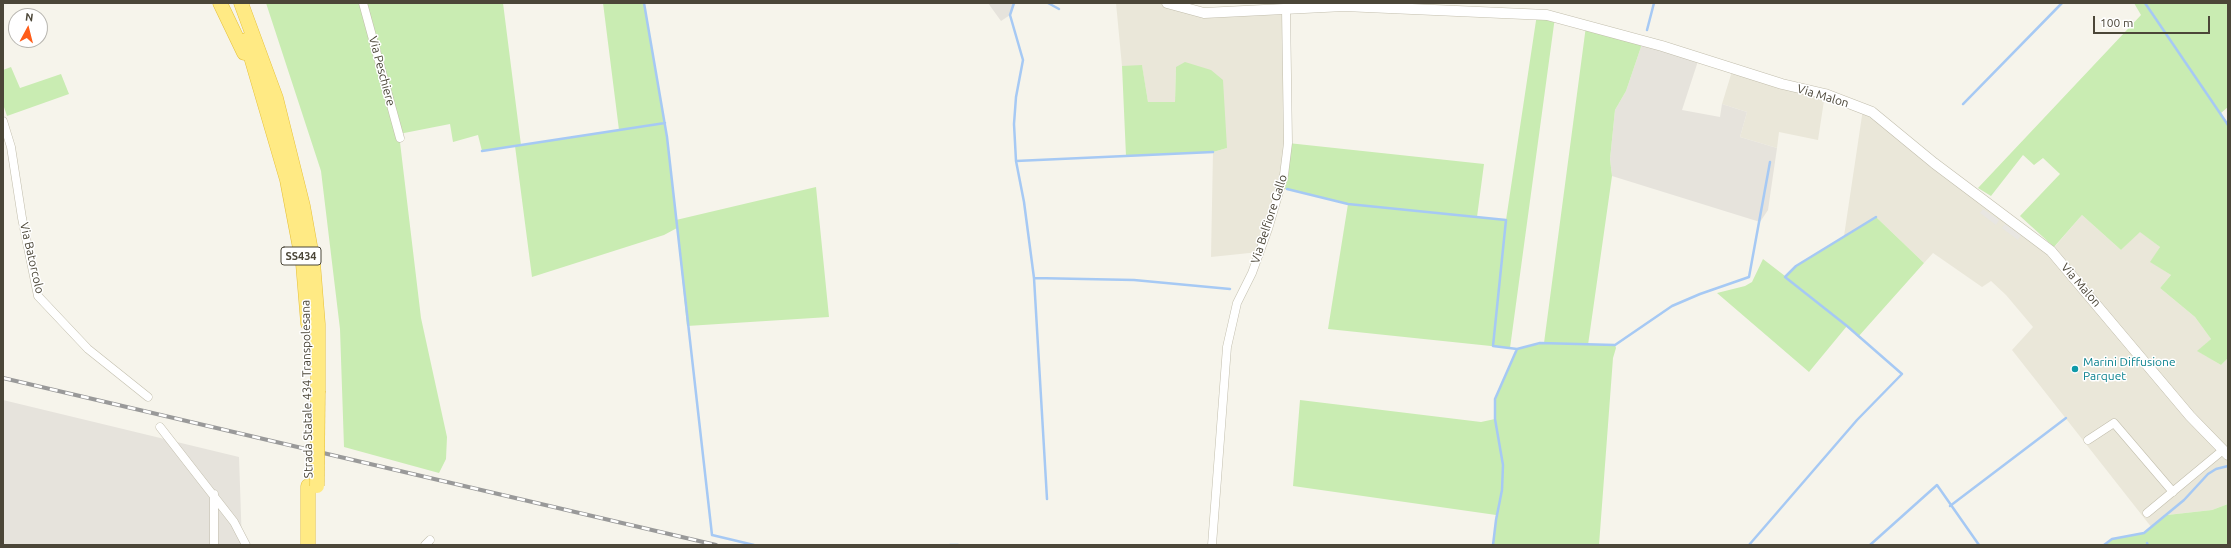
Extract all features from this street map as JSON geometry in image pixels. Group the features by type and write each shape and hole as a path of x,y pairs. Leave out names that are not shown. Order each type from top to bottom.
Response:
{"highway":[{"path":"220,3 261,88"},
{"name":"Strada Statale 434 Transpolesana","path":"232,3 261,88 287,180 303,264 314,390"},
{"name":"SS434","path":"241,3 265,65 287,138"},
{"path":"249,3 279,89 288,123 287,138"},
{"name":"Strada Statale 434 Transpolesana","path":"287,138 313,262 318,324 314,390 313,486 308,545"},
{"name":"Strada Statale 434 Transpolesana","path":"313,486 317,545"}],"street":[{"name":"Via Peschiere","path":"363,3 400,138"},
{"path":"1167,3 1204,13 1286,9"},
{"name":"Via Malon","path":"1286,9 1344,6 1547,15 1662,46 1782,84 1825,94 1872,112 1934,163 2051,251 2190,416 2225,453"},
{"name":"Via Belfiore Gallo","path":"1212,545 1227,347 1237,303 1254,266 1284,175 1288,143 1286,9"},
{"name":"Via Batorcolo","path":"3,121 11,147 22,218 38,296 88,349 148,397"},
{"path":"2088,440 2114,423 2172,492"},
{"path":"160,427 214,494 234,522 246,545"},
{"path":"2147,513 2172,492 2225,453"},
{"path":"214,494 214,545"}],"shaded area":[{"path":"988,3 1014,3 1010,15 1001,21"},
{"path":"1116,3 1167,3 1204,13 1286,9 1288,143 1259,252 1211,257 1213,152 1227,148 1176,67 1175,102 1148,102 1142,66 1122,66"},
{"path":"1643,41 1699,58 1682,110 1720,117 1722,104 1747,112 1740,137 1777,148 1768,210 1760,222 1612,176 1610,159 1615,110 1626,91"},
{"path":"1733,68 1825,94 1818,140 1779,132 1777,148 1740,137 1747,112 1722,104"},
{"path":"1863,109 2051,251 2082,215 2121,250 2140,231 2160,247 2151,262 2171,275 2160,288 2195,317 2211,339 2198,351 2221,365 2228,358 2228,504 2212,510 2167,515 2152,528 2012,350 2033,327 2006,295 1991,281 1982,287 1933,253 1924,263 1876,217 1844,236"},
{"path":"1983,209 1999,220 1996,225 1980,213"},
{"path":"2005,224 2021,235 2018,240 2002,228"},
{"path":"3,400 239,457 242,545 3,545"}],"green space":[{"path":"266,3 503,3 521,145 619,130 603,3 644,3 665,123 676,220 816,187 829,317 687,326 677,228 664,235 532,277 515,146 482,151 478,135 453,142 450,124 399,134 421,318 447,437 446,459 439,473 344,447 340,329 321,171"},
{"path":"2134,3 2228,3 2228,107 2221,113 2228,126 2228,358 2221,365 2197,351 2211,339 2195,317 2160,288 2171,275 2150,262 2160,247 2140,232 2121,250 2082,215 2054,247 2020,216 2060,174 2043,158 2034,165 2023,155 1991,196 1978,188 2141,15"},
{"path":"1537,14 1555,17 1510,348 1328,329 1348,204 1281,188 1288,143 1484,164 1477,217 1506,220"},
{"path":"1586,26 1643,41 1626,91 1615,110 1610,159 1612,176 1588,345 1615,345 1616,348 1613,358 1599,545 1493,545 1496,515 1293,486 1300,400 1481,422 1495,419 1495,399 1517,349 1544,343"},
{"path":"1185,62 1211,70 1223,80 1227,148 1213,152 1126,156 1122,66 1142,65 1148,102 1175,102 1176,67"},
{"path":"11,67 20,88 61,74 69,94 7,116 3,104 3,70"},
{"path":"1876,217 1924,263 1858,337 1847,326 1809,372 1717,293 1745,286 1752,282 1763,259 1785,276 1796,266"},
{"path":"2228,504 2228,545 2104,545 2112,539 2144,533 2167,515 2212,510"}],"waterway":[{"path":"644,3 667,137 712,535 754,545"},
{"path":"1014,3 1010,15 1023,60 1016,97 1014,124 1016,161 1024,202 1034,278 1047,499"},
{"path":"1048,3 1059,9"},
{"path":"1647,30 1654,3"},
{"path":"1963,104 2062,3"},
{"path":"2145,3 2228,125"},
{"path":"482,151 665,123"},
{"path":"1016,161 1213,152"},
{"path":"1493,545 1502,490 1503,465 1495,419 1495,399 1517,349 1540,343 1615,345 1672,306 1700,294 1749,277 1770,162"},
{"path":"1287,189 1348,204 1506,220 1493,346 1517,349"},
{"path":"1749,545 1857,420 1902,374 1847,326 1785,277 1796,266 1876,217"},
{"path":"1034,278 1134,280 1230,289"},
{"path":"1950,506 2066,418"},
{"path":"2104,545 2112,539 2144,533 2184,500 2208,474 2216,469 2228,466"},
{"path":"1870,545 1937,485 1979,545"},
{"path":"950,545 958,545"}],"railway":[{"path":"3,378 716,545"}],"place":[{"name":"Marini Diffusione Parquet","path":"2075,369"}]}
